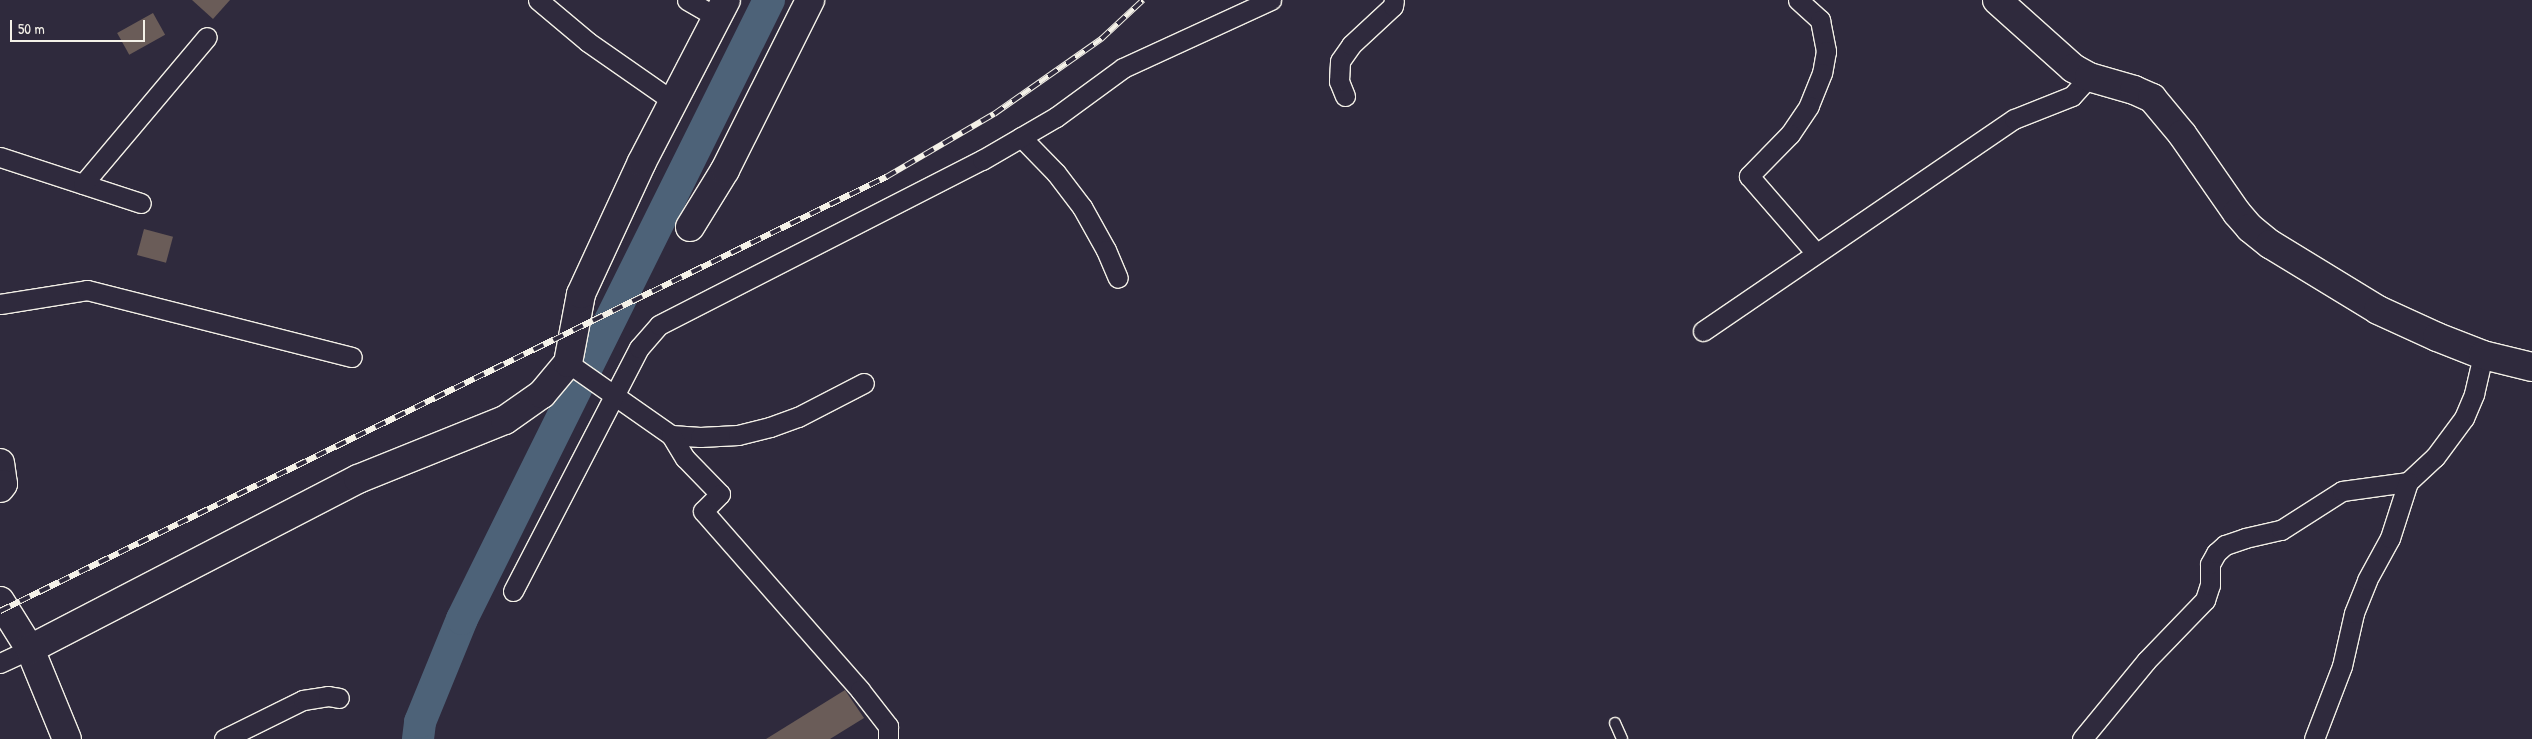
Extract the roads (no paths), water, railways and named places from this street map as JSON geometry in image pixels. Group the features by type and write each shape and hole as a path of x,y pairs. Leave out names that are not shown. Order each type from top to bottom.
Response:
{"street":[{"path":"538,0 588,42 674,102"},
{"path":"0,663 358,479 505,420 542,394 573,367 581,294 642,162 721,9 687,0"},
{"path":"690,227 725,170 810,0"},
{"path":"513,591 611,393 639,348 659,325 982,160 1056,117 1123,68 1271,0"},
{"path":"1345,96 1339,81 1340,61 1351,46 1393,6 1394,0"},
{"path":"1798,0 1820,20 1826,51 1822,73 1809,106 1790,134 1749,176 1816,253"},
{"path":"1997,0 2073,68 2090,77 2134,90 2152,98 2182,134 2237,213 2250,228 2270,244 2378,310 2437,337 2483,355 2532,367"},
{"path":"83,184 208,37"},
{"path":"1703,331 2014,120 2072,96 2090,77"},
{"path":"1021,137 1056,173 1082,207 1106,250 1118,278"},
{"path":"0,157 141,203"},
{"path":"0,304 88,290 352,357"},
{"path":"2082,739 2146,661 2182,626 2205,600 2210,585 2210,564 2221,549 2246,538 2281,530 2342,491 2366,486 2398,485 2408,482 2435,457 2464,418 2474,394 2483,355"},
{"path":"573,367 670,435 685,458 720,494 703,511 860,690 888,726 888,739"},
{"path":"670,435 700,437 738,435 770,427 798,418 864,383"},
{"path":"0,463 3,484 0,488"},
{"path":"2314,739 2342,666 2354,613 2367,580 2390,538 2408,482"},
{"path":"0,601 30,649 68,739"},
{"path":"224,739 303,700 328,696 339,698"}],"lane":[{"path":"1615,723 1622,739"}],"waterway":[{"path":"418,739 420,722 462,619 769,0"}],"railway":[{"path":"0,611 886,177 994,114 1101,39 1143,0"}]}
